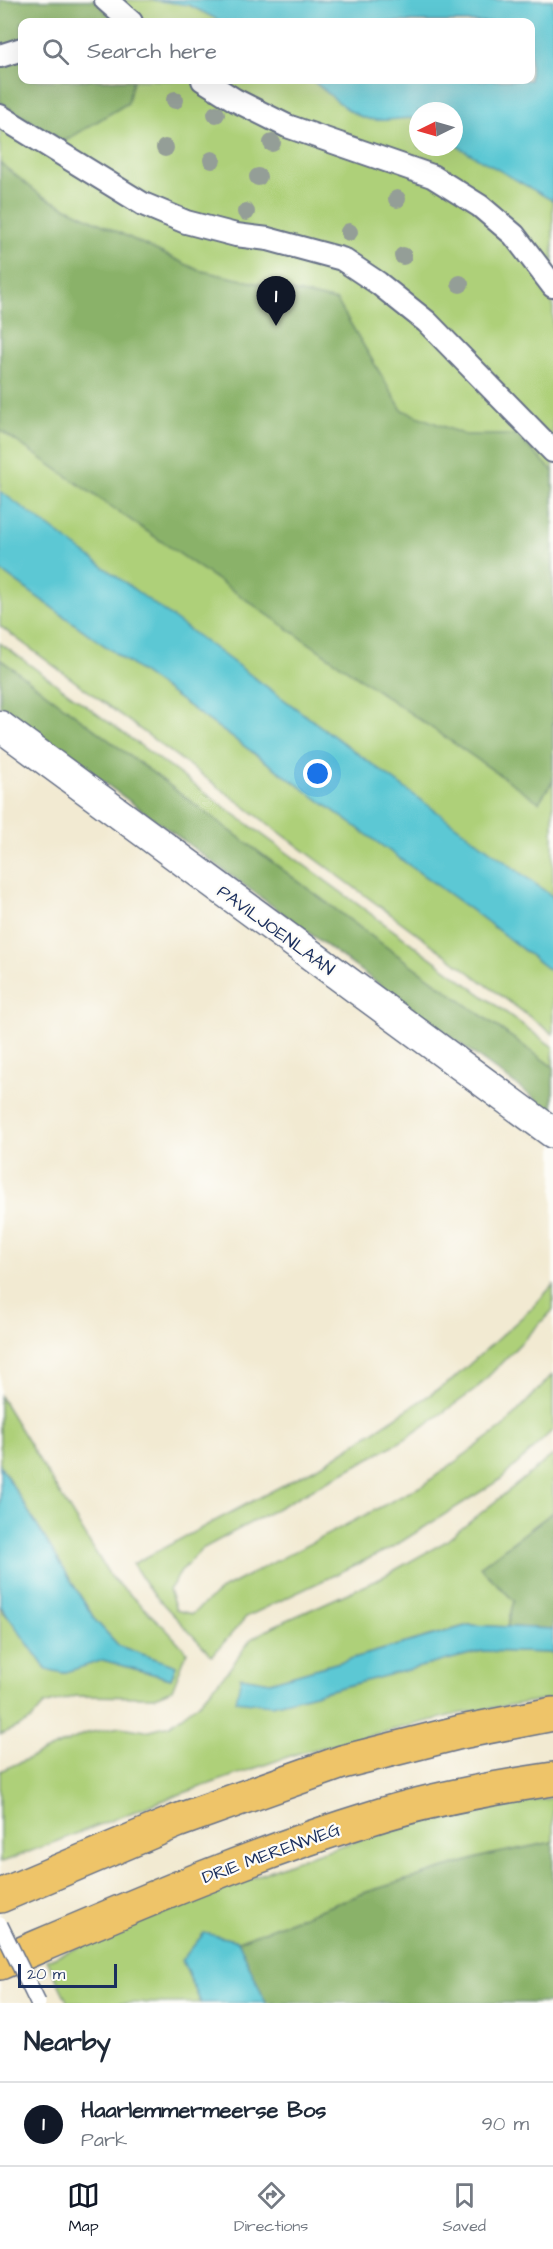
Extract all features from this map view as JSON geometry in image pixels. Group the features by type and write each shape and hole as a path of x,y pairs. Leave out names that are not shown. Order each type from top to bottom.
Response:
{"main road":[{"path":"0,1896 177,1821 342,1762 461,1732 553,1714"},
{"name":"DRIE MERENWEG","path":"0,1964 133,1905 322,1834 424,1804 553,1779"}],"street":[{"path":"106,0 126,18"},
{"path":"0,56 18,50"},
{"path":"210,84 235,100 287,126 432,177 480,206 514,235 553,286"},
{"path":"0,116 143,204 186,222 236,235 298,246 342,260 378,283 427,322 553,451"},
{"name":"PAVILJOENLAAN","path":"0,726 553,1133"}],"lane":[{"path":"0,1925 38,2003"}],"green space":[{"path":"0,0 553,0 553,915 0,506"},
{"path":"0,0 94,0 113,18 18,18 18,42 0,48"},
{"path":"18,58 18,84 132,84 128,103 63,142 0,102 0,64"},
{"path":"0,163 42,196 198,270 337,301 402,410 465,435 516,435 553,471 553,781 539,802 0,430"},
{"path":"0,570 481,917 553,973 553,1034 0,626"},
{"path":"0,643 553,1047 553,1067 378,941 0,659"},
{"path":"0,659 378,941 553,1067 553,1112 0,706"},
{"path":"553,1285 553,1310 475,1390 405,1439 202,1549 182,1570 169,1590 176,1610 192,1614 222,1589 423,1485 503,1427 553,1374 553,1430 501,1479 393,1547 246,1617 212,1656 149,1589 133,1564 327,1462 451,1381 531,1309"},
{"path":"0,1396 110,1576 187,1652 172,1690 155,1697 76,1696 44,1705 30,1721 0,1735 0,1605 4,1613 63,1673 103,1660 171,1679 176,1666 119,1646 95,1620 0,1465"},
{"path":"553,1455 553,1512 481,1566 514,1601 507,1627 468,1625 270,1682 241,1677 272,1705 482,1651 553,1653 553,1698 457,1714 296,1754 172,1797 0,1863 0,1771 87,1733 120,1727 146,1731 170,1725 199,1703 228,1671 251,1639 274,1626 377,1580 445,1542"},
{"path":"553,1512 553,1629 507,1627 514,1601 480,1567"},
{"path":"553,1798 553,1842 488,1855 367,1892 238,1941 204,1933 182,1960 201,2003 68,2003 47,1960 294,1861 371,1836 450,1812"},
{"path":"553,1842 553,2003 266,2003 238,1941 367,1892 488,1855"}],"water":[{"path":"153,0 553,0 553,201 463,150 463,102 409,102 409,118 380,120 357,115 316,84 535,84 535,18 214,18 189,5"},
{"path":"0,491 553,897 553,973 481,917 0,570"},
{"path":"0,1465 95,1620 119,1646 176,1666 171,1679 103,1660 63,1673 46,1669 0,1605"},
{"path":"469,1625 553,1629 553,1653 482,1651 272,1705 236,1701 241,1677 270,1682"},
{"path":"204,1933 238,1941 266,2003 201,2003 182,1960"}],"place":[{"name":"Haarlemmermeerse Bos","path":"276,326"}]}
